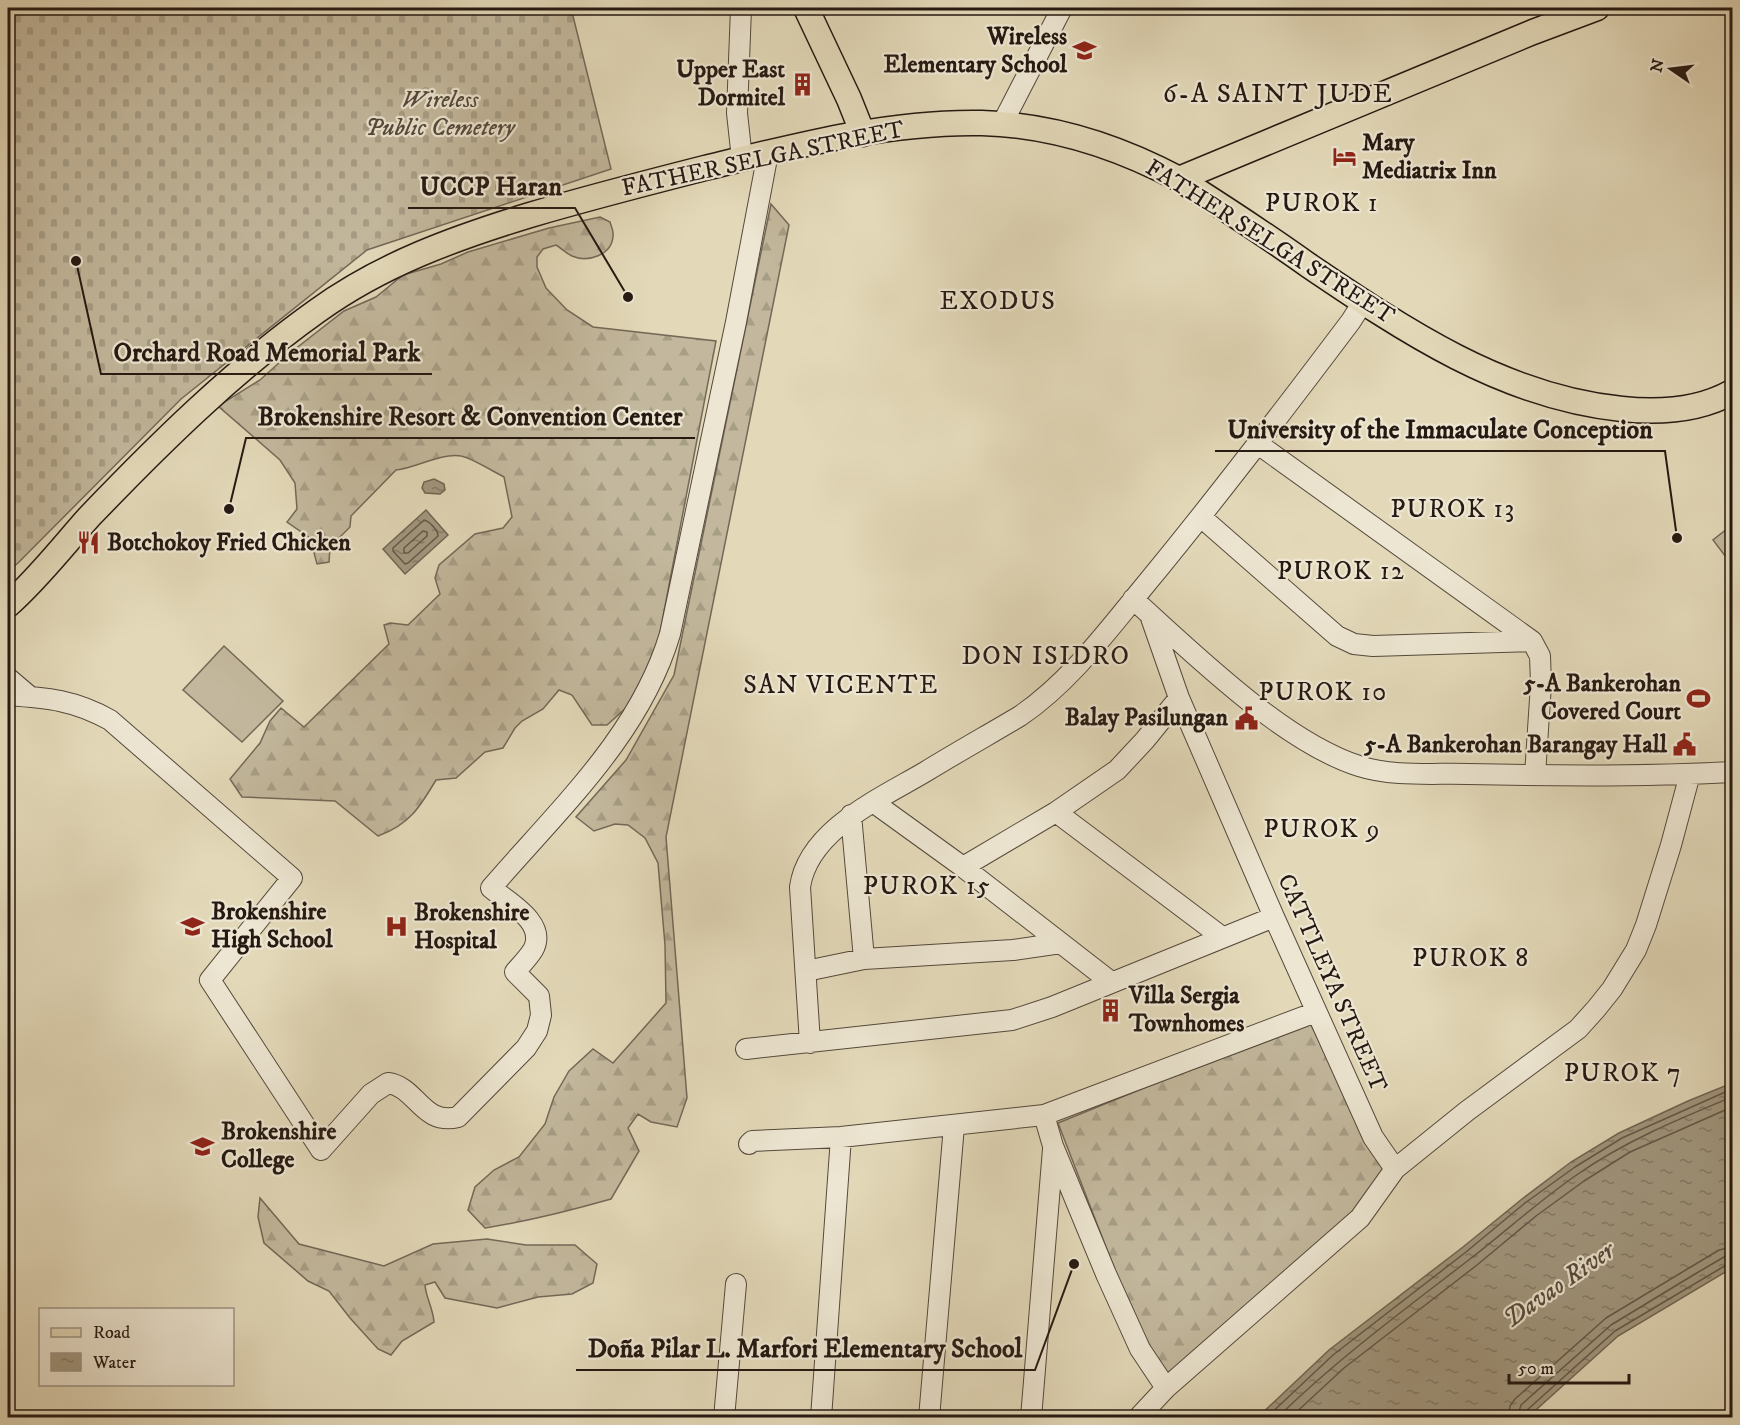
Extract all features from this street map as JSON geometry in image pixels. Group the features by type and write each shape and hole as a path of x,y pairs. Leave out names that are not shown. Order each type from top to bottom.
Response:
{"main road":[{"path":"806,8 863,134"},
{"path":"1179,179 1533,32 1597,8"},
{"name":"FATHER SELGA STREET","path":"8,606 91,516 215,394 291,330 349,289 405,260 494,226 607,192 768,153 896,128 953,123 1002,124 1071,134 1108,146 1179,179 1363,302 1474,366 1529,389 1566,400 1630,410 1665,410 1705,404 1732,392"}],"street":[{"path":"741,8 737,113 742,159"},
{"path":"1002,124 1062,8"},
{"path":"8,695 28,695 77,705 110,720 292,878 210,980 321,1150 370,1094 388,1083 404,1088 421,1108 436,1116 452,1118 463,1112 526,1048 537,1031 541,1015 539,996 515,972 536,943 534,927 529,920 491,888 602,761 626,728 653,680 670,634 734,333 768,153"},
{"path":"810,1043 800,887 802,875 816,850 851,815 1036,705 1067,677 1201,518 1351,321 1363,302"},
{"path":"1258,444 1532,641 1540,656 1541,684 1535,775"},
{"path":"1201,518 1337,636 1354,644 1373,646 1532,641"},
{"path":"1133,599 1201,660 1272,717 1330,754 1359,766 1386,772 1535,775 1732,772"},
{"name":"CATTLEYA STREET","path":"1149,614 1179,698 1316,1012 1374,1137 1395,1169"},
{"path":"8,678 28,695"},
{"path":"963,867 1056,812 1117,770 1179,698"},
{"path":"1138,1418 1166,1388 1266,1303 1360,1218 1395,1169 1467,1111 1578,1029 1612,989 1636,950 1646,925 1690,774"},
{"path":"873,802 963,867 1111,982"},
{"path":"1056,812 1222,937"},
{"path":"851,815 864,959"},
{"path":"746,1049 1012,1020 1052,1007 1274,917"},
{"path":"806,971 864,959 1013,950 1061,943"},
{"path":"749,1144 954,1126 1044,1115 1316,1012"},
{"path":"1044,1115 1053,1146 1106,1274 1140,1349 1166,1388"},
{"path":"929,1418 954,1126"},
{"path":"821,1418 841,1137"},
{"path":"1031,1418 1053,1146"},
{"path":"724,1418 736,1284"}],"green space":[{"name":"Wireless Public Cemetery","path":"8,8 571,8 611,169 367,250 181,399 8,571"},
{"path":"771,204 789,225 666,837 687,1098 677,1127 651,1122 638,1114 628,1128 639,1151 611,1199 485,1228 468,1210 475,1187 494,1170 519,1157 545,1124 554,1097 569,1071 593,1049 613,1063 666,1003 665,945 658,863 645,838 628,825 615,824 594,831 576,817 626,760 674,675"},
{"path":"600,217 610,222 613,230 612,243 604,253 592,258 578,258 556,245 543,249 537,257 537,267 546,288 567,310 593,327 716,341 656,653 627,707 607,725 592,725 572,695 559,690 543,709 522,721 515,728 503,748 485,752 456,778 436,780 425,799 406,821 378,836 335,801 242,797 230,779 260,743 270,721 281,708 304,727 389,644 384,625 390,623 408,625 440,594 435,578 439,565 475,534 503,528 512,517 504,477 465,457 453,456 436,459 396,470 351,516 350,527 330,547 329,562 317,564 310,538 287,522 297,509 295,483 280,460 218,406 260,380 290,353 344,311 376,297 403,275 441,264 468,252 549,228"},
{"path":"1732,525 1732,565 1713,540"},
{"path":"224,646 283,701 242,742 183,690"},
{"path":"1309,1021 1384,1170 1359,1208 1168,1378 1143,1343 1058,1123"},
{"path":"260,1198 299,1244 384,1266 433,1244 487,1239 526,1245 575,1245 597,1264 593,1283 572,1294 538,1297 497,1308 445,1298 435,1282 425,1285 434,1322 402,1341 391,1355 378,1349 329,1291 308,1281 264,1243 258,1217"}],"water":[{"path":"434,479 444,484 445,490 440,494 425,493 422,488 424,482"},
{"path":"426,510 448,535 405,574 383,549"},
{"name":"Davao River","path":"1732,1083 1732,1268 1618,1336 1528,1417 1258,1417 1329,1350 1571,1162 1619,1133"}],"place":[{"name":"Wireless Elementary School","path":"1085,51"},
{"name":"Upper East Dormitel","path":"803,84"},
{"name":"Mary Mediatrix Inn","path":"1344,157"},
{"name":"Orchard Road Memorial Park","path":"76,261"},
{"name":"UCCP Haran","path":"628,297"},
{"name":"Brokenshire Resort & Convention Center","path":"229,509"},
{"name":"University of the Immaculate Conception","path":"1677,538"},
{"name":"Botchokoy Fried Chicken","path":"89,543"},
{"name":"5-A Bankerohan Covered Court","path":"1699,698"},
{"name":"Balay Pasilungan","path":"1246,718"},
{"name":"5-A Bankerohan Barangay Hall","path":"1685,745"},
{"name":"Brokenshire High School","path":"193,926"},
{"name":"Brokenshire Hospital","path":"396,927"},
{"name":"Villa Sergia Townhomes","path":"1111,1010"},
{"name":"Brokenshire College","path":"203,1146"},
{"name":"Doña Pilar L. Marfori Elementary School","path":"1074,1264"}],"district":[{"name":"6-A SAINT JUDE","path":"1278,94"},
{"name":"PUROK 1","path":"1322,203"},
{"name":"EXODUS","path":"998,301"},
{"name":"PUROK 13","path":"1453,509"},
{"name":"PUROK 12","path":"1341,571"},
{"name":"DON ISIDRO","path":"1046,656"},
{"name":"SAN VICENTE","path":"841,685"},
{"name":"PUROK 10","path":"1323,692"},
{"name":"PUROK 9","path":"1322,829"},
{"name":"PUROK 15","path":"927,886"},
{"name":"PUROK 8","path":"1471,958"},
{"name":"PUROK 7","path":"1623,1073"}]}
